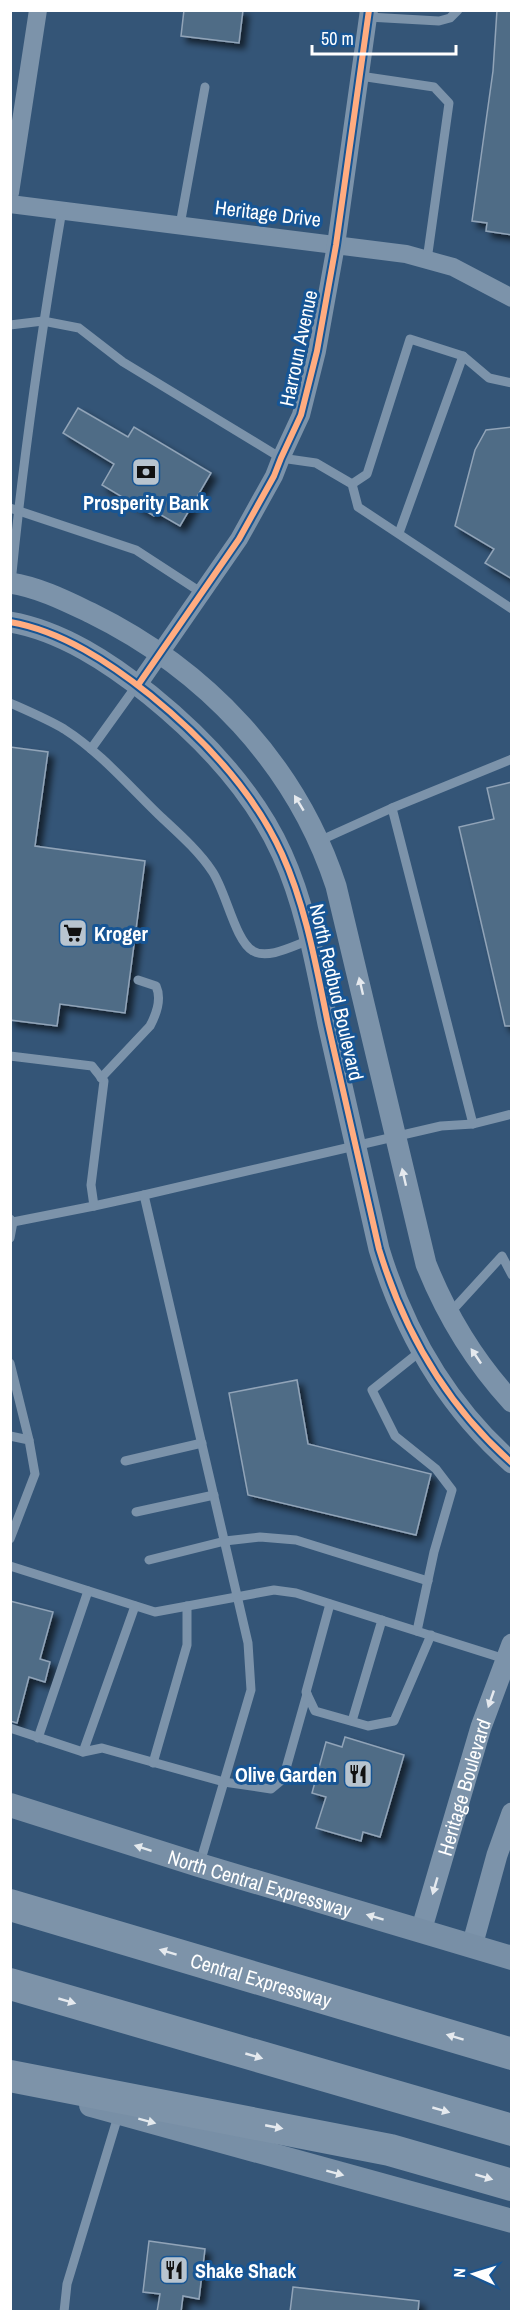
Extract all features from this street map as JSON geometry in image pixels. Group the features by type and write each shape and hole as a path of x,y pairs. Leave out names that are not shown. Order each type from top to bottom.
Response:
{"highway":[{"name":"Central Expressway","path":"10,1905 512,2054"},
{"path":"10,1984 512,2130"},
{"path":"10,2076 390,2150 512,2185"}],"main road":[{"name":"North Central Expressway","path":"10,1805 199,1865 512,1958"},
{"path":"10,2081 512,2221"}],"street":[{"path":"10,193 15,130 38,10"},
{"name":"Harroun Avenue","path":"138,685 239,539 274,476 301,415 336,245 368,14"},
{"name":"Heritage Drive","path":"10,204 406,254 453,267 512,298"},
{"name":"North Redbud Boulevard","path":"11,583 60,598 103,619 160,652 208,690 238,720 262,748 302,807 331,870 346,921 426,1264 449,1314 484,1368 512,1402"},
{"name":"North Redbud Boulevard","path":"10,622 22,624 62,639 97,656 138,685 195,733 252,803 281,852 298,897 310,940 355,1146 388,1277 396,1299 422,1350 452,1399 484,1437 512,1463"},
{"name":"Heritage Boulevard","path":"421,1931 481,1727 509,1655"},
{"path":"472,1946 494,1864 512,1813"}],"lane":[{"path":"368,14 439,21 450,18 458,10"},
{"path":"360,76 434,87 449,104 427,260"},
{"path":"180,225 205,87"},
{"path":"11,583 14,508 62,210"},
{"path":"10,325 44,321 79,328 123,362 281,458 316,463 352,484 358,507 512,609"},
{"path":"352,484 367,474 410,339 462,356 489,378 512,382"},
{"path":"399,533 462,356"},
{"path":"14,508 136,550 202,593"},
{"path":"91,749 138,685"},
{"path":"10,703 63,729 91,749 197,852 213,871 227,899 239,937 246,946 255,952 265,953 310,940"},
{"path":"319,841 392,808 512,759"},
{"path":"392,808 473,1124"},
{"path":"101,1078 150,1026 156,1016 159,993 156,986 138,980"},
{"path":"10,1056 92,1066 104,1081 92,1185 94,1206"},
{"path":"10,1238 11,1221 94,1206 441,1126 473,1124 512,1114"},
{"path":"144,1194 248,1644 250,1690 199,1865"},
{"path":"449,1314 502,1256 512,1275"},
{"path":"417,1631 452,1490 436,1469 395,1436 372,1390 422,1350"},
{"path":"10,1363 35,1474 10,1539"},
{"path":"10,1436 29,1440"},
{"path":"125,1461 202,1443"},
{"path":"136,1512 214,1495"},
{"path":"149,1560 225,1541 260,1537 296,1540 428,1581"},
{"path":"10,1566 155,1612 274,1590 296,1593 417,1631 509,1655"},
{"path":"38,1738 88,1591"},
{"path":"10,1728 83,1752 102,1748 224,1782 271,1789 284,1779 330,1604"},
{"path":"83,1752 135,1606"},
{"path":"153,1763 187,1645 187,1606"},
{"path":"352,1721 382,1620"},
{"path":"307,1694 315,1711 368,1726 394,1720 431,1635"},
{"path":"64,2312 67,2284 119,2113"}],"building":[{"path":"184,10 243,10 239,43 181,36"},
{"path":"497,10 512,10 512,235 486,231 487,223 472,221 493,71"},
{"path":"78,408 128,437 134,427 211,473 180,526 156,512 154,516 102,485 114,464 63,433"},
{"path":"512,427 512,579 485,563 494,549 455,526 475,450 486,430"},
{"name":"Kroger","path":"10,747 48,752 35,846 145,861 125,1013 60,1004 57,1026 10,1020"},
{"path":"512,782 512,1026 505,1026 459,827 494,819 487,788"},
{"path":"297,1380 308,1444 431,1474 416,1535 248,1495 229,1393"},
{"path":"10,1601 53,1612 40,1659 50,1662 45,1682 29,1677 17,1723 10,1721"},
{"name":"Olive Garden","path":"345,1737 404,1755 380,1837 363,1832 361,1841 316,1828 326,1797 312,1793 326,1742 342,1747"},
{"name":"Shake Shack","path":"149,2241 205,2249 199,2299 183,2296 181,2312 157,2312 160,2294 143,2292"},
{"path":"293,2287 419,2301 418,2312 290,2312"}],"cycle path":[{"path":"138,685 239,539 274,476 301,415 317,351 336,245 369,10"},
{"path":"10,622 29,626 67,641 119,671 189,729 225,767 257,808 282,854 304,916 379,1249 389,1279 415,1338 448,1392 467,1417 512,1463"}],"place":[{"name":"Prosperity Bank","path":"146,472"},
{"name":"Kroger","path":"73,933"},
{"name":"Olive Garden","path":"358,1774"},
{"name":"Shake Shack","path":"174,2270"}]}
